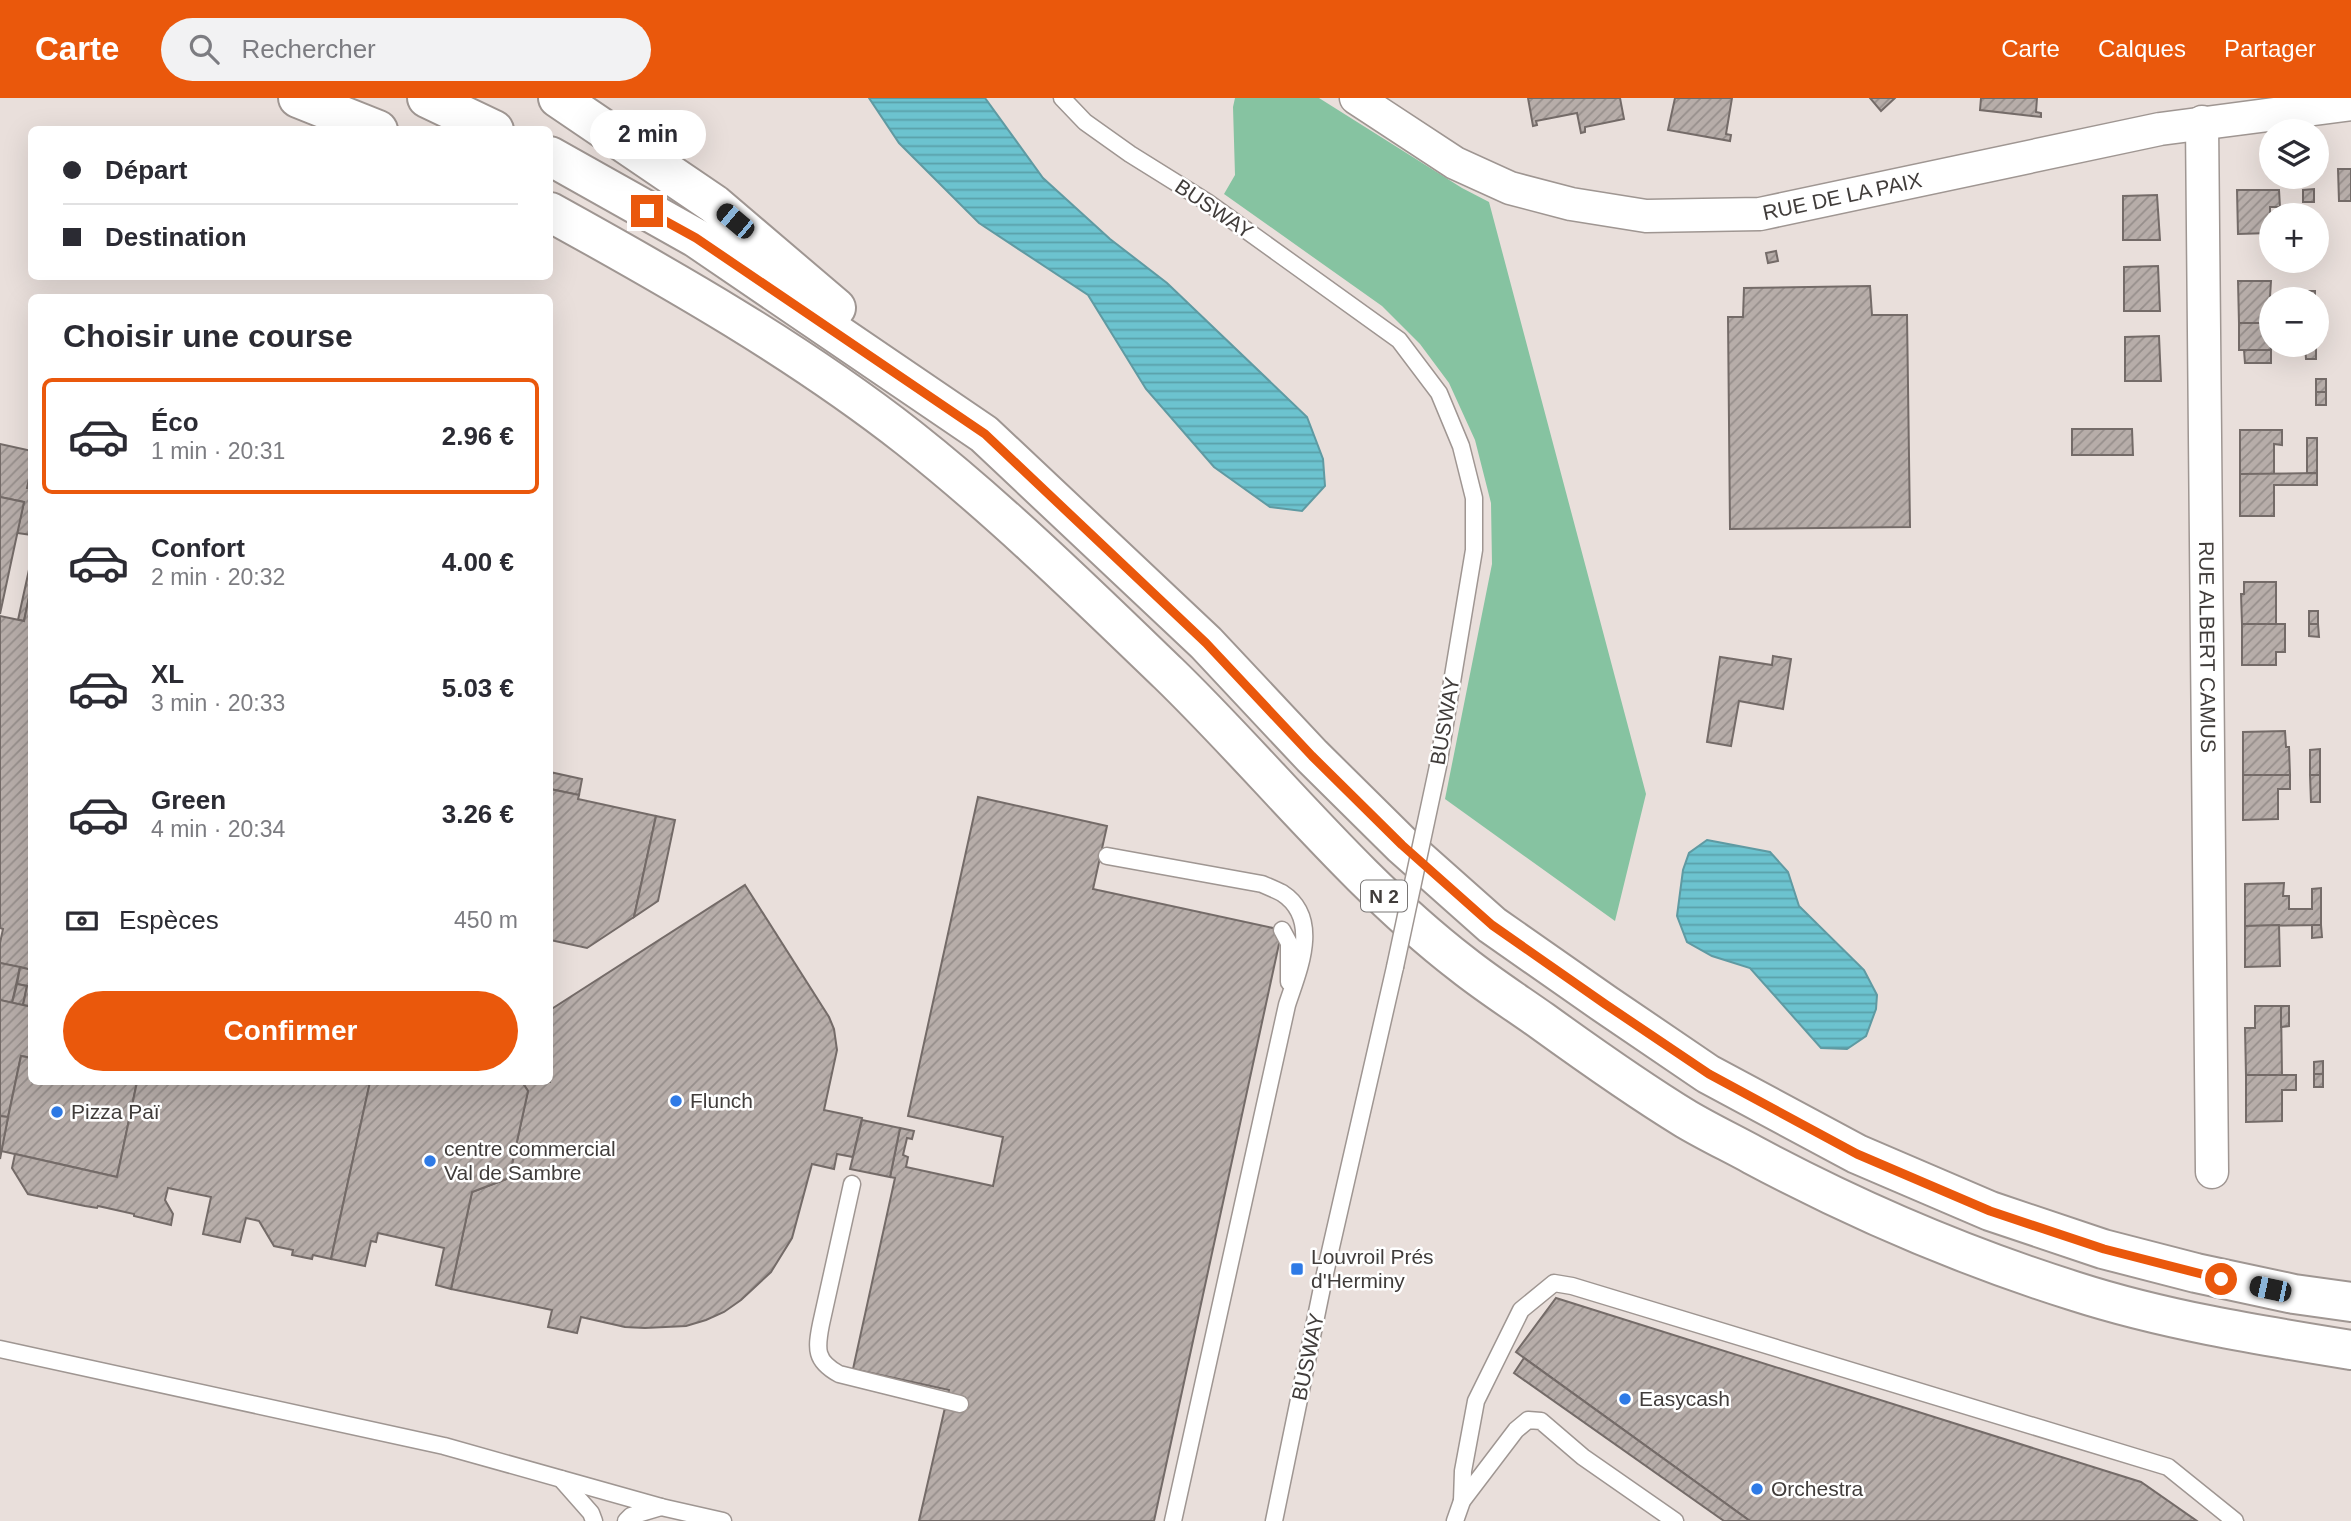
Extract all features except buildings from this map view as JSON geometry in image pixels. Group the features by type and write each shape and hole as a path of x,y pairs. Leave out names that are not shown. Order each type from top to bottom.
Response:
{"highway":[{"path":"298,98 368,126"},
{"path":"427,98 486,126"},
{"path":"558,98 714,204 985,434"},
{"name":"N 2","path":"553,158 696,238 985,434 1206,643 1312,756 1412,854 1492,925 1709,1074 1857,1154 1990,1211 2104,1249 2196,1273 2294,1294 2351,1302"},
{"name":"N 2","path":"553,214 661,274 795,358 909,438 1052,562 1173,678 1376,888 1460,963 1686,1119 1823,1192 1906,1230 1999,1266 2077,1292 2165,1316 2284,1340 2351,1350"}],"street":[{"name":"RUE DE LA PAIX","path":"1356,98 1455,163 1510,188 1571,204 1646,216 1760,214 2160,129 2315,102 2351,104"},
{"name":"RUE ALBERT CAMUS","path":"2202,122 2211,1172"}],"lane":[{"name":"BUSWAY","path":"1062,98 1085,122 1207,202 1399,340 1439,393 1461,446 1474,498 1475,550 1438,766 1324,1278 1274,1521"},
{"path":"1107,856 1262,884 1284,894 1297,911 1305,931 1303,958 1287,1005 1173,1521"},
{"path":"1282,930 1289,943 1287,1005"},
{"path":"852,1184 817,1344 819,1357 828,1368 839,1374 960,1404"},
{"path":"1455,1521 1462,1501 1463,1471 1476,1401 1521,1310 1554,1283 1585,1290 2168,1467 2235,1521"},
{"path":"0,1349 444,1446 661,1507 723,1521"},
{"path":"1462,1501 1516,1430 1528,1420 1541,1421 1583,1457 1675,1521"},
{"path":"561,1479 591,1513 594,1521"},
{"path":"626,1521 631,1516 661,1507"}],"green space":[{"path":"1235,98 1319,98 1462,188 1489,202 1646,794 1615,921 1445,799 1492,564 1491,503 1475,440 1449,383 1420,344 1382,306 1224,194 1235,175"}],"water":[{"path":"869,98 985,98 1043,178 1110,239 1167,283 1307,417 1323,459 1325,486 1302,511 1270,507 1214,467 1146,389 1088,295 979,223 899,143"},
{"path":"1707,840 1770,852 1788,872 1799,906 1864,970 1877,995 1876,1009 1866,1036 1847,1049 1821,1048 1750,968 1712,956 1687,942 1677,916 1683,870 1689,853"}],"place":[{"name":"Flunch","path":"676,1101"},
{"name":"Pizza Paï","path":"57,1112"},
{"name":"centre commercial Val de Sambre","path":"430,1161"},
{"name":"Louvroil Prés d'Herminy","path":"1297,1269"},
{"name":"Easycash","path":"1625,1399"},
{"name":"Orchestra","path":"1757,1489"}],"route":[{"path":"647,211 696,238 985,434 1206,643 1312,756 1402,845 1492,925 1605,1004 1709,1074 1857,1154 1990,1211 2104,1249 2221,1279"}]}
